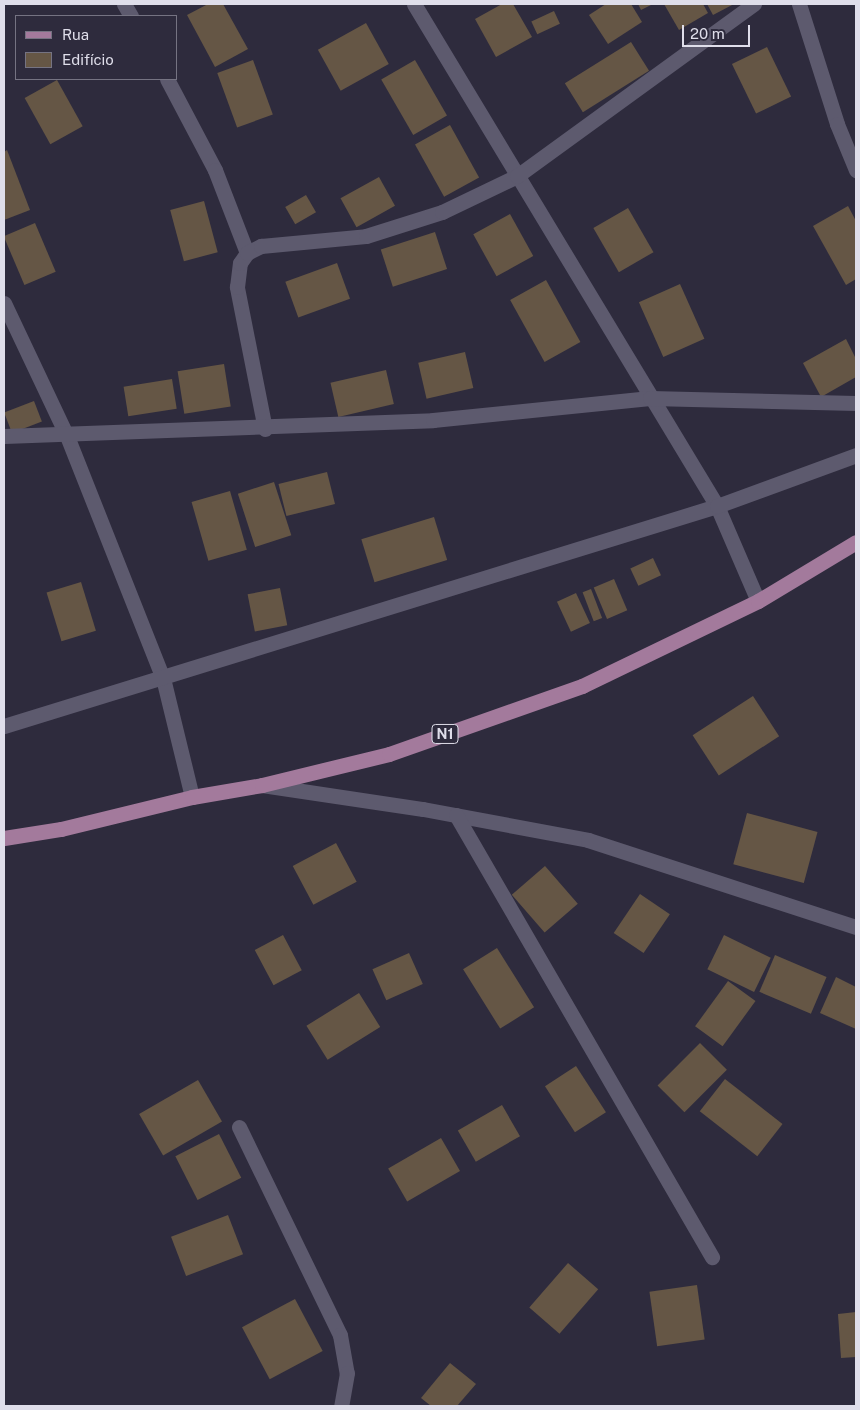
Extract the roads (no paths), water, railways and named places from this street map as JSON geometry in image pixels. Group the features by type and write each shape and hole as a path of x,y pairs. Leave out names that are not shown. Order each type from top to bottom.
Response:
{"main road":[{"name":"N1","path":"4,838 61,829 192,796 262,786 389,754 582,686 758,601 856,542"}],"street":[{"path":"124,4 130,15"},
{"path":"414,4 650,398 717,506 758,601"},
{"path":"265,429 238,287 240,263 247,252 261,246 366,236 442,212 517,176 754,4"},
{"path":"799,4 837,124 856,170"},
{"path":"168,80 215,170 247,252"},
{"path":"4,303 67,436 163,678 192,796"},
{"path":"4,436 67,436 265,429 433,420 650,398 856,403"},
{"path":"4,726 717,506 856,456"},
{"path":"262,786 456,815 588,840 856,927"},
{"path":"456,815 712,1257"},
{"path":"239,1127 340,1335 347,1372 340,1406"}]}
